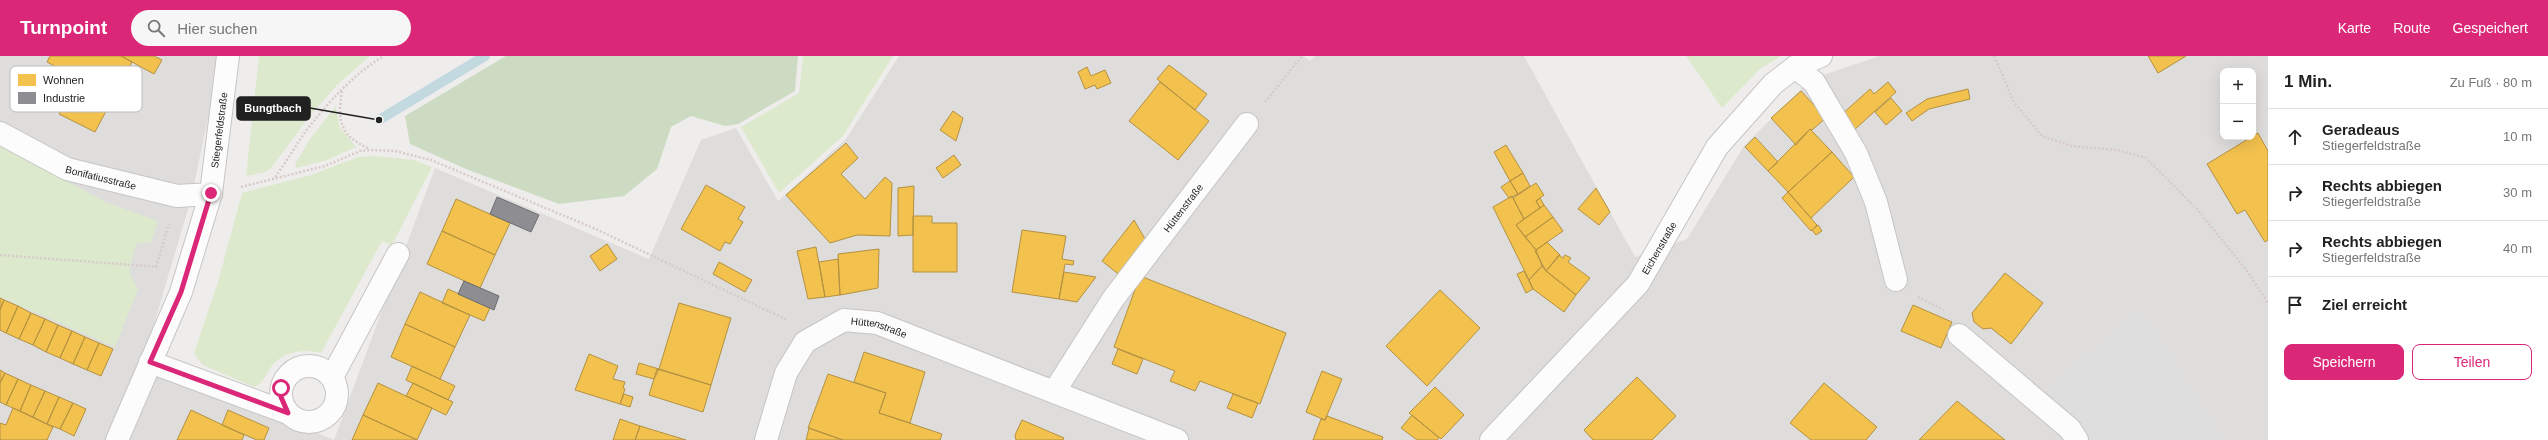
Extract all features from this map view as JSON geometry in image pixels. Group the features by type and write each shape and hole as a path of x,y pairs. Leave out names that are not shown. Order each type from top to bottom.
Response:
{"street":[{"name":"Stiegerfeldstraße","path":"117,440 181,292 211,194 228,56"},
{"name":"Eichenstraße","path":"1491,440 1638,284 1717,147 1773,84 1795,67 1821,56"},
{"path":"1795,67 1814,82 1856,153 1876,202 1896,280"},
{"name":"Hüttenstraße","path":"1054,392 1113,299 1247,124"},
{"name":"Bonifatiusstraße","path":"0,133 67,170 177,196 211,194"},
{"path":"332,377 398,254"},
{"name":"Hüttenstraße","path":"766,440 786,373 805,342 844,320 878,323 1177,440"},
{"path":"1959,335 2070,429 2077,440"},
{"path":"150,362 288,413 304,422 313,422 329,413 335,405 337,396 332,377 316,366 307,366 290,373 281,388 281,397 288,413"}],"path":[{"path":"275,178 313,121 342,91 374,62 384,56"},
{"path":"1247,124 1302,56"},
{"path":"1994,56 2014,102 2042,136 2071,146 2117,150 2146,158 2197,210 2247,272 2268,303"},
{"path":"342,91 339,117 342,126 352,139 370,150"},
{"path":"235,188 325,166 360,151 395,151 431,160 598,230 789,321 805,342"},
{"path":"0,255 156,267 177,196"},
{"path":"1896,280 1921,298 1940,307 1954,320 1959,335"}],"shaded area":[{"path":"0,56 221,56 191,199 144,358 334,440 0,440"},
{"path":"899,56 1303,56 1310,61 1315,56 1524,56 1635,257 1687,239 1744,146 1801,89 1823,75 1880,56 2268,56 2268,440 334,440 435,168 649,259 701,140 736,128 778,201 846,139"},
{"path":"2140,309 2224,440 2092,440 2065,406 2047,390"}],"green space":[{"path":"259,56 370,56 337,85 309,117 271,168 265,172 246,176"},
{"path":"506,56 798,56 795,91 738,124 725,126 691,116 671,127 657,169 624,196 559,204 466,169 410,144 405,116"},
{"path":"803,56 893,56 843,136 779,193 741,127 799,93"},
{"path":"1686,56 1781,56 1760,69 1722,108"},
{"path":"336,106 339,126 356,147 327,160 296,168 295,164 310,139"},
{"path":"0,144 105,202 158,221 151,242 136,244 129,272 138,289 115,347 0,297"},
{"path":"376,156 414,160 432,167 392,245 382,241 321,353 300,351 280,358 270,368 262,381 254,387 203,365 195,355 195,350 218,282 242,193 311,175 358,157"}],"building: Wohnen":[{"path":"50,56 121,56 132,62 130,66 54,66 47,62"},
{"path":"121,56 154,56 162,60 154,74 142,67 142,66"},
{"path":"2148,56 2186,56 2158,73"},
{"path":"1169,65 1207,94 1195,110 1157,79"},
{"path":"1087,67 1091,76 1105,70 1111,83 1097,89 1095,85 1085,89 1078,72"},
{"path":"1160,82 1209,121 1178,160 1129,121"},
{"path":"1888,82 1896,92 1853,131 1840,116 1870,89 1874,94"},
{"path":"1968,89 1970,99 1929,109 1912,121 1906,113 1927,99"},
{"path":"1801,91 1826,118 1812,130 1810,129 1796,145 1771,118"},
{"path":"1891,98 1902,111 1886,125 1875,112"},
{"path":"953,111 963,118 956,141 940,130"},
{"path":"60,112 106,112 95,132 59,114"},
{"path":"1810,129 1832,152 1788,192 1768,171"},
{"path":"2258,133 2268,151 2268,240 2265,242 2245,210 2237,214 2207,164 2246,140 2256,140 2256,134"},
{"path":"1755,137 1778,162 1768,171 1745,147"},
{"path":"846,143 858,158 841,174 865,199 885,177 892,183 890,236 857,235 830,243 786,195"},
{"path":"1506,145 1523,173 1510,181 1494,152"},
{"path":"1832,152 1854,177 1811,218 1788,192"},
{"path":"954,155 961,165 943,178 936,168"},
{"path":"1523,173 1530,186 1518,194 1510,181"},
{"path":"1510,181 1518,194 1509,198 1501,187"},
{"path":"1536,183 1544,195 1536,201 1540,208 1524,219 1513,198"},
{"path":"706,185 745,207 738,219 743,222 730,244 725,242 720,251 681,229"},
{"path":"914,186 913,235 898,236 898,188"},
{"path":"1596,188 1610,212 1599,225 1578,209"},
{"path":"1788,192 1817,225 1811,231 1782,198"},
{"path":"1512,196 1524,219 1516,225 1536,250 1542,266 1529,280 1493,207"},
{"path":"1540,198 1544,205 1540,208 1536,201"},
{"path":"456,199 510,223 495,255 442,231"},
{"path":"1544,205 1553,217 1525,237 1516,225"},
{"path":"913,216 932,216 932,223 957,223 957,272 913,272"},
{"path":"1553,217 1563,231 1536,250 1525,237"},
{"path":"1134,220 1148,244 1122,277 1102,261"},
{"path":"1818,225 1822,231 1816,235 1812,230"},
{"path":"1022,230 1066,236 1062,259 1074,261 1073,265 1065,264 1059,299 1012,292"},
{"path":"442,231 495,255 480,288 427,264"},
{"path":"1547,242 1560,255 1546,271 1535,251"},
{"path":"607,244 617,259 600,271 590,256"},
{"path":"816,247 825,297 808,299 797,251"},
{"path":"879,249 878,288 840,295 838,254"},
{"path":"1559,255 1563,258 1565,255 1571,258 1568,262 1590,278 1576,295 1546,271"},
{"path":"838,259 840,295 825,297 819,262"},
{"path":"719,262 752,280 745,292 713,274"},
{"path":"1542,266 1576,295 1564,312 1533,289 1529,280"},
{"path":"1524,271 1533,289 1526,293 1517,274"},
{"path":"1064,272 1096,277 1077,302 1059,299"},
{"path":"2005,273 2043,303 2011,344 1991,328 1983,329 1974,322 1972,313"},
{"path":"1140,276 1286,333 1260,404 1200,381 1195,391 1170,381 1175,371 1114,347"},
{"path":"448,289 490,308 484,321 442,303"},
{"path":"1440,290 1480,328 1427,386 1386,346"},
{"path":"420,292 470,315 455,347 405,324"},
{"path":"0,298 4,300 0,310"},
{"path":"4,300 18,306 6,333 0,330 0,310"},
{"path":"679,303 731,318 711,385 659,369"},
{"path":"1913,305 1952,322 1941,348 1901,331"},
{"path":"18,306 31,313 19,339 6,333"},
{"path":"31,313 45,319 33,345 19,339"},
{"path":"45,319 58,325 46,352 33,345"},
{"path":"405,324 455,347 440,379 391,357"},
{"path":"58,325 72,331 60,358 46,352"},
{"path":"72,331 85,337 73,364 60,358"},
{"path":"85,337 99,343 87,370 73,364"},
{"path":"99,343 113,349 101,376 87,370"},
{"path":"1118,349 1143,359 1137,374 1112,364"},
{"path":"864,352 925,372 910,423 879,413 886,393 854,382"},
{"path":"589,354 618,366 613,379 625,382 623,388 625,389 620,404 575,390"},
{"path":"639,363 659,369 654,379 636,374"},
{"path":"412,366 455,386 448,400 406,380"},
{"path":"657,369 711,385 703,412 649,395"},
{"path":"0,370 5,373 0,383"},
{"path":"1322,371 1342,379 1325,420 1306,412"},
{"path":"5,373 18,379 6,405 0,402 0,383"},
{"path":"828,374 886,393 879,413 942,434 940,440 843,440 808,428"},
{"path":"1637,377 1676,416 1652,440 1593,440 1584,430"},
{"path":"18,379 31,385 20,411 6,405"},
{"path":"378,383 432,408 417,440 363,415"},
{"path":"413,383 453,402 446,415 406,396"},
{"path":"1824,383 1877,427 1866,440 1811,440 1790,423"},
{"path":"31,385 45,391 33,417 20,411"},
{"path":"1435,387 1464,415 1441,439 1409,413"},
{"path":"45,391 59,397 47,424 33,417"},
{"path":"624,394 633,397 630,407 620,404"},
{"path":"1233,394 1258,403 1252,418 1227,408"},
{"path":"59,397 73,403 60,429 47,424"},
{"path":"1957,401 2005,440 1919,440"},
{"path":"73,403 86,409 74,436 60,429"},
{"path":"13,408 53,427 47,440 0,440 0,423 6,425"},
{"path":"191,410 244,435 242,440 177,440"},
{"path":"228,410 269,428 264,440 257,440 222,425"},
{"path":"363,415 417,440 352,440"},
{"path":"1412,415 1439,438 1437,440 1417,440 1401,428"},
{"path":"1327,416 1383,437 1382,440 1313,440 1321,419 1325,420"},
{"path":"620,419 640,426 635,440 613,440"},
{"path":"1022,420 1064,438 1063,440 1016,440 1015,435"},
{"path":"640,426 686,440 635,440"},
{"path":"809,428 843,440 806,440"}],"building: Industrie":[{"path":"497,197 539,215 531,232 490,214"},
{"path":"464,281 499,296 494,310 458,294"}],"waterway":[{"path":"379,120 485,56"}],"place":[{"name":"Bungtbach","path":"379,120"}],"route":[{"path":"211,193 181,292 150,362 288,413 283,406 281,388"}]}
